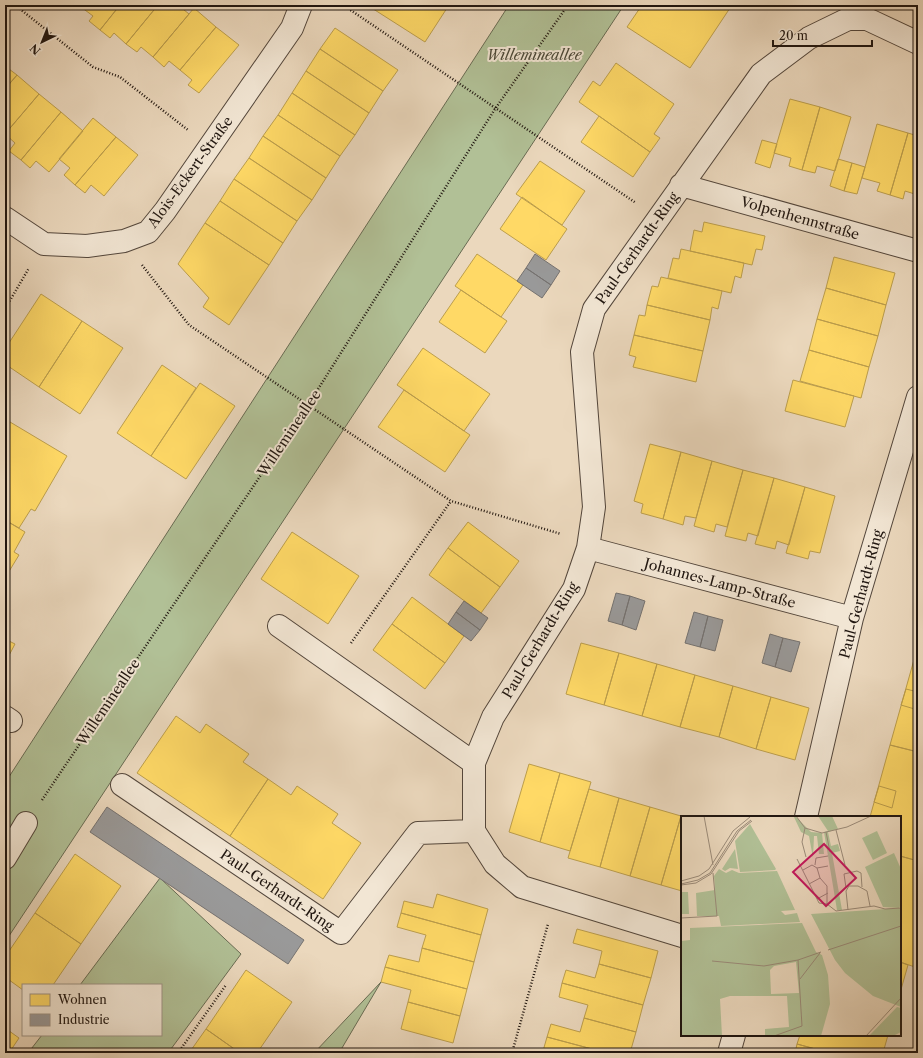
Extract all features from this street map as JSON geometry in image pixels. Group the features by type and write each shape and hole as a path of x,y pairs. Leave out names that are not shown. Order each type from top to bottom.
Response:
{"street":[{"name":"Alois-Eckert-Straße","path":"44,244 87,246 124,241 148,232 165,212 209,146 292,28 301,5"},
{"name":"Paul-Gerhardt-Ring","path":"122,785 341,933 418,833 474,831 474,763 493,717 574,589 588,548 594,507 582,352 594,309 660,218 681,185 760,74 809,38 848,19 867,12 918,43"},
{"name":"Volpenhennstraße","path":"681,185 918,251"},
{"path":"5,218 44,244"},
{"name":"Paul-Gerhardt-Ring","path":"806,816 852,618 918,397"},
{"name":"Johannes-Lamp-Straße","path":"588,548 852,618"},
{"path":"279,626 474,763"},
{"path":"5,858 26,823"},
{"path":"474,831 495,864 522,887 681,936"},
{"path":"729,1053 734,1036"}],"path":[{"path":"15,5 93,67 120,77 209,146"},
{"path":"343,5 495,109 660,218"},
{"name":"Willemineallee","path":"26,823 308,406 495,109 568,5"},
{"path":"124,241 189,325 450,501 556,531 588,548"},
{"path":"5,309 44,244"},
{"path":"335,666 450,501"},
{"path":"512,1053 556,897"},
{"path":"178,1053 226,985"}],"green space":[{"name":"Willemineallee","path":"509,5 624,5 5,942 5,783"},
{"path":"160,878 241,954 168,1053 28,1053 41,1036 162,1036 162,984 81,984"},
{"path":"381,982 339,1053 314,1053"}],"building: Wohnen":[{"path":"83,5 120,5 100,30 89,21 93,16 81,7"},
{"path":"120,5 158,5 126,44 114,33 110,38 100,30"},
{"path":"158,5 178,5 189,14 153,57 141,47 137,52 126,44"},
{"path":"367,5 449,5 425,42"},
{"path":"642,5 732,5 690,68 627,27"},
{"path":"194,8 216,27 180,70 169,61 164,67 153,57"},
{"path":"216,27 239,45 199,93 188,85 192,80 180,70"},
{"path":"335,28 398,70 383,91 320,49"},
{"path":"320,49 383,91 369,113 306,71"},
{"path":"616,63 674,104 654,134 660,138 650,152 579,102 593,81 600,86"},
{"path":"5,66 17,75 5,89"},
{"path":"306,71 369,113 355,135 292,93"},
{"path":"17,75 39,94 5,134 5,89"},
{"path":"292,93 355,135 340,156 278,115"},
{"path":"39,94 61,112 21,160 9,151 15,143 5,134"},
{"path":"790,99 820,107 802,170 789,166 791,158 774,153"},
{"path":"820,107 851,117 835,171 817,166 815,173 802,170"},
{"path":"61,112 83,131 49,172 36,161 30,168 21,160"},
{"path":"278,115 340,156 326,178 263,136"},
{"path":"599,116 650,152 633,177 581,142"},
{"path":"93,118 116,137 75,185 64,175 70,168 59,159"},
{"path":"877,124 908,133 890,195 877,191 880,183 862,178"},
{"path":"908,133 918,136 918,195 905,191 903,199 890,195"},
{"path":"263,136 326,178 312,200 249,158"},
{"path":"116,137 138,155 104,196 91,185 85,193 75,185"},
{"path":"762,140 777,144 770,168 755,163"},
{"path":"249,158 312,200 297,221 234,179"},
{"path":"838,159 852,163 844,191 830,186"},
{"path":"540,161 585,191 562,225 516,194"},
{"path":"852,163 865,167 857,194 844,191"},
{"path":"234,179 297,221 283,243 220,201"},
{"path":"522,197 567,229 546,260 500,229"},
{"path":"220,201 283,243 269,265 205,223"},
{"path":"704,222 765,236 762,250 756,249 752,265 690,251 694,230 702,232"},
{"path":"205,223 269,265 229,325 203,307 209,298 178,264"},
{"path":"681,249 744,263 741,278 735,276 731,293 668,278 673,258 679,259"},
{"path":"477,254 523,285 501,317 455,286"},
{"path":"834,257 895,273 886,305 826,288"},
{"path":"661,277 722,291 718,309 712,307 710,320 647,305 652,286 658,287"},
{"path":"826,288 886,305 878,336 817,319"},
{"path":"461,290 507,321 485,353 439,322"},
{"path":"41,294 82,321 39,387 5,364 5,349"},
{"path":"647,305 710,320 703,351 634,335 639,315 645,316"},
{"path":"817,319 878,336 869,367 809,350"},
{"path":"82,321 123,348 80,414 39,387"},
{"path":"634,335 703,351 696,382 633,367 636,357 629,355"},
{"path":"423,348 490,394 464,431 397,385"},
{"path":"809,350 869,367 861,398 800,381"},
{"path":"162,365 196,388 151,456 117,433"},
{"path":"793,380 854,396 845,427 785,411"},
{"path":"200,383 235,406 186,479 151,456"},
{"path":"404,390 470,435 445,472 378,427"},
{"path":"5,419 67,456 35,511 31,509 19,528 5,520"},
{"path":"650,444 681,452 663,519 641,513 643,504 634,501"},
{"path":"681,452 712,461 696,518 685,516 683,525 663,519"},
{"path":"712,461 743,470 727,527 716,524 714,532 694,526"},
{"path":"743,470 774,478 758,536 748,533 746,541 725,536"},
{"path":"774,478 805,487 789,545 777,541 775,549 755,544"},
{"path":"805,487 835,496 820,553 810,551 808,559 786,553"},
{"path":"5,520 25,532 14,552 19,555 5,578"},
{"path":"468,522 519,561 500,587 448,548"},
{"path":"292,532 359,576 328,624 261,579"},
{"path":"448,548 500,587 481,613 429,575"},
{"path":"412,597 464,636 445,663 392,624"},
{"path":"392,624 445,663 425,689 373,650"},
{"path":"5,639 15,644 5,663"},
{"path":"581,643 619,653 604,705 566,694"},
{"path":"918,649 918,752 890,745"},
{"path":"619,653 657,664 642,716 604,705"},
{"path":"657,664 695,675 680,727 642,716"},
{"path":"695,675 733,686 719,737 680,727"},
{"path":"733,686 771,697 756,749 719,737"},
{"path":"906,689 918,692 918,710 901,705"},
{"path":"771,697 809,708 795,760 756,749"},
{"path":"176,716 200,733 206,724 249,754 243,762 268,779 230,836 137,773"},
{"path":"890,745 918,752 918,861 901,856 901,816 870,816"},
{"path":"529,764 560,773 540,842 509,832"},
{"path":"560,773 591,782 570,851 540,842"},
{"path":"268,779 291,795 297,786 338,814 332,823 361,843 323,899 230,836"},
{"path":"879,786 896,791 892,808 874,802"},
{"path":"589,789 619,798 600,867 568,858"},
{"path":"619,798 650,807 630,876 600,867"},
{"path":"650,807 681,816 661,885 630,876"},
{"path":"681,816 681,891 661,885"},
{"path":"75,854 121,886 81,944 35,913"},
{"path":"901,856 918,861 918,968 901,962"},
{"path":"437,894 488,909 481,935 401,913 404,901 433,908"},
{"path":"35,913 81,944 54,984 22,984 22,989 5,977 5,957"},
{"path":"401,913 481,935 474,962 422,948 426,935 397,927"},
{"path":"577,929 658,951 651,978 599,964 602,951 573,943"},
{"path":"422,948 474,962 467,989 385,967 389,955 419,962"},
{"path":"901,962 908,965 901,990"},
{"path":"599,964 651,978 643,1005 562,983 566,970 595,978"},
{"path":"385,967 467,989 460,1016 408,1002 411,990 381,982"},
{"path":"246,970 292,1002 257,1053 240,1053 206,1029"},
{"path":"562,983 643,1005 636,1032 584,1018 588,1005 559,997"},
{"path":"408,1002 460,1016 453,1043 401,1029"},
{"path":"584,1018 636,1032 630,1053 607,1053 547,1037 551,1024 580,1032"},
{"path":"5,1028 19,1038 9,1053 5,1053"},
{"path":"206,1029 240,1053 189,1053"},
{"path":"800,1036 888,1036 883,1053 830,1053 797,1044"},
{"path":"547,1037 607,1053 549,1053 543,1051"},
{"path":"797,1044 830,1053 795,1053"}],"building: Industrie":[{"path":"535,254 560,271 551,285 526,268"},
{"path":"526,268 551,285 542,298 517,281"},
{"path":"616,593 630,596 622,625 608,621"},
{"path":"630,596 645,601 636,630 622,625"},
{"path":"464,601 488,618 480,630 456,612"},
{"path":"456,612 480,630 471,641 448,624"},
{"path":"694,612 708,616 700,647 685,643"},
{"path":"708,616 723,620 715,651 700,647"},
{"path":"770,634 783,638 775,667 762,663"},
{"path":"783,638 800,642 791,672 775,667"},
{"path":"5,735 10,737 5,746"},
{"path":"107,807 304,940 288,964 90,832"}]}
